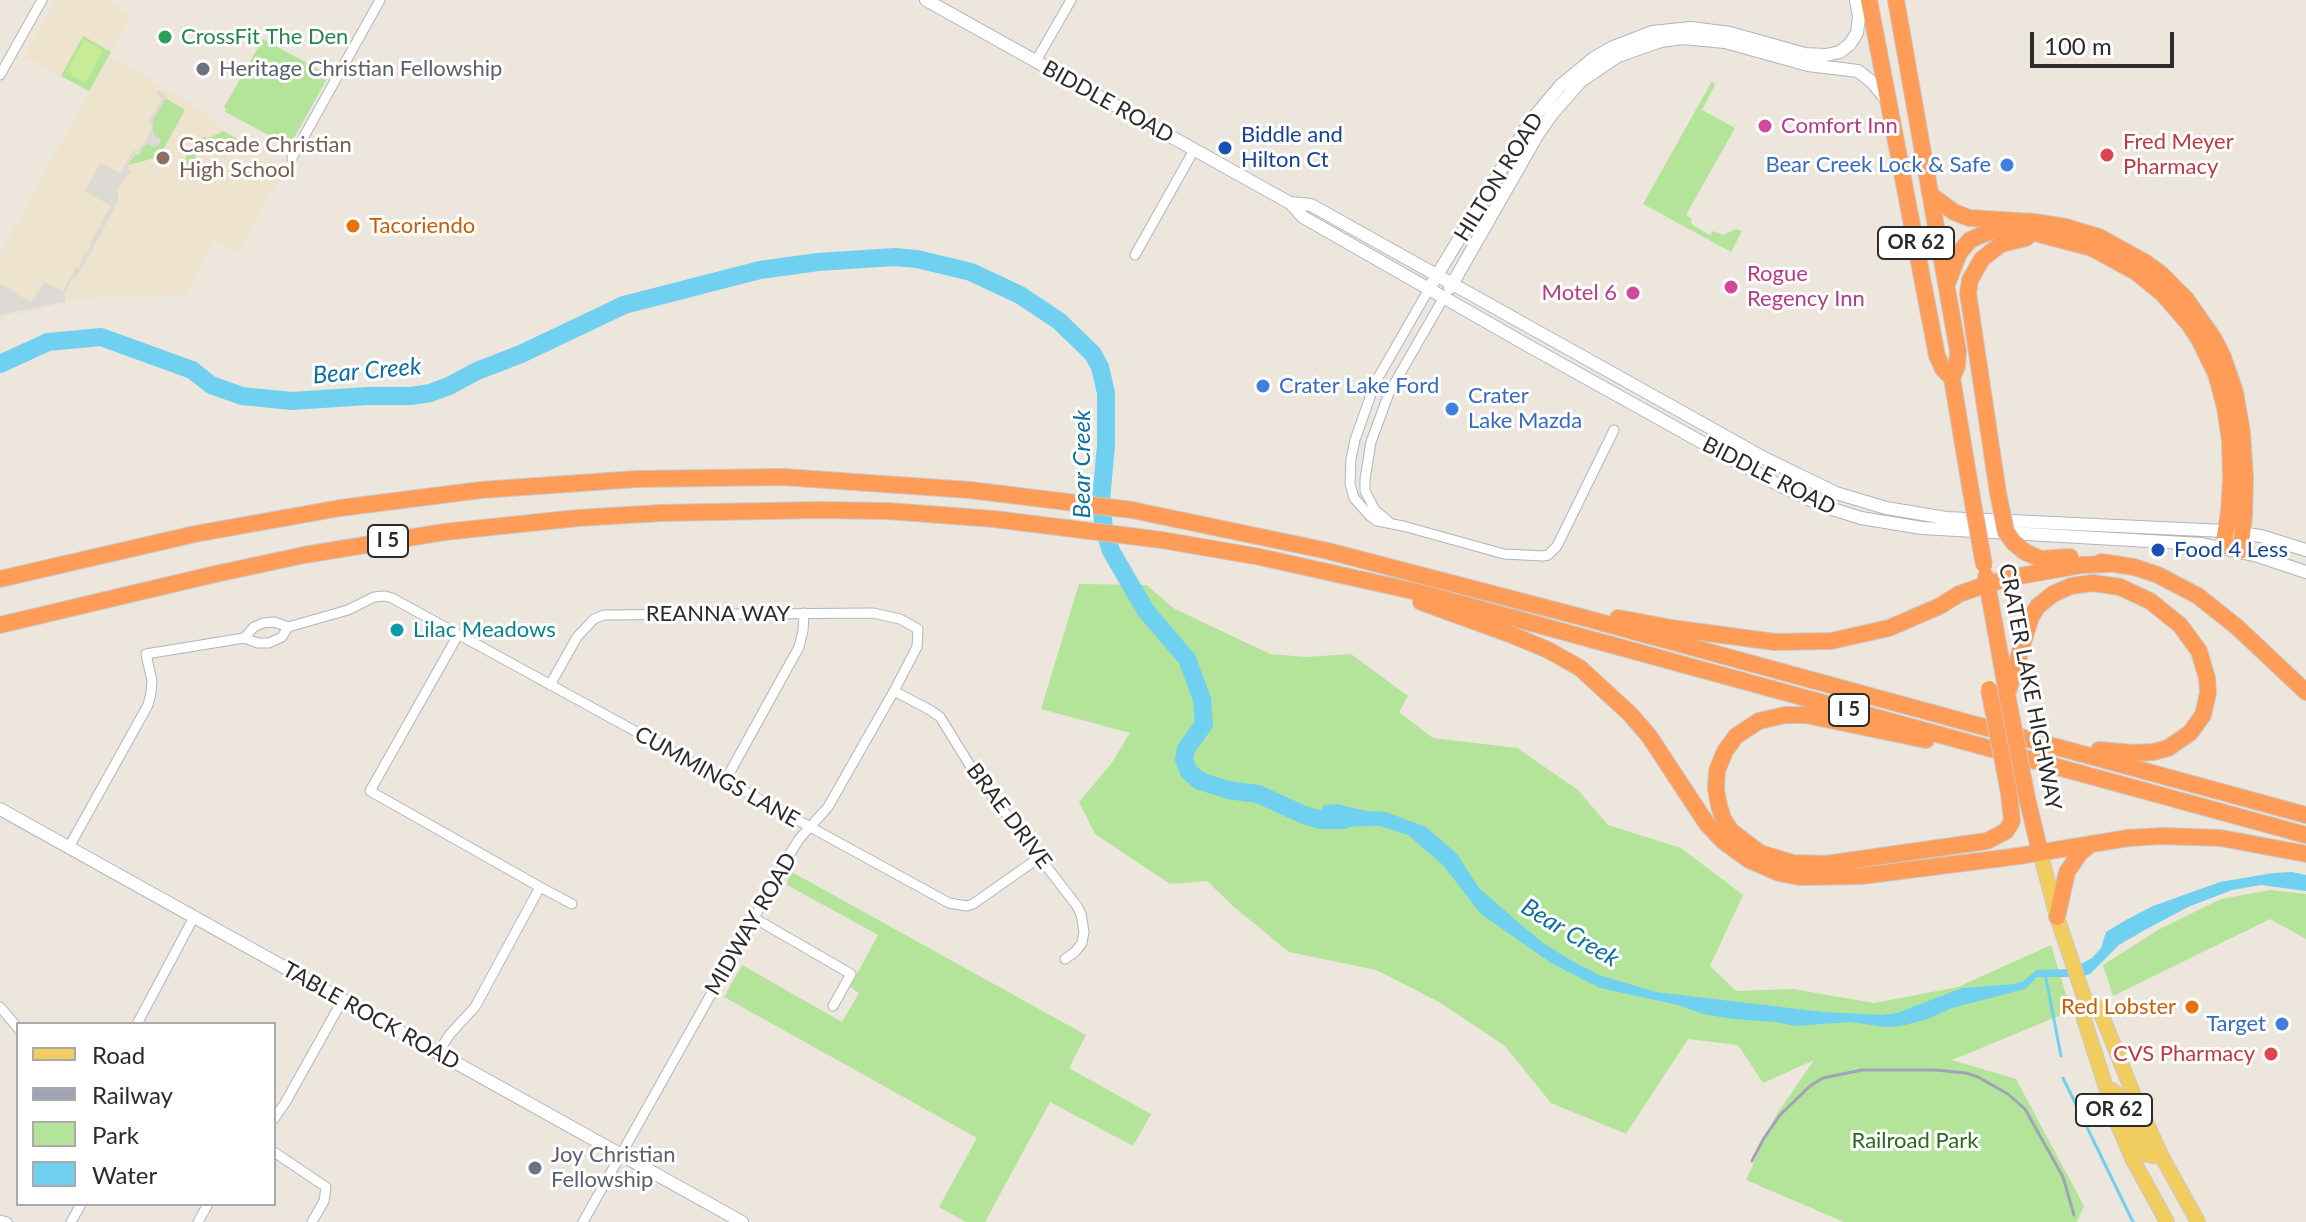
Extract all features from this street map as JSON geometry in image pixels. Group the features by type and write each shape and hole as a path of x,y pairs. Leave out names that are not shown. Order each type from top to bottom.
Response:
{"highway":[{"name":"CRATER LAKE HIGHWAY","path":"1869,0 1937,356 1952,378"},
{"name":"CRATER LAKE HIGHWAY","path":"1896,0 1958,351 1952,378 1971,492 2007,694 2040,852"},
{"path":"1932,196 1954,212 1969,218 2044,223 2099,237 2146,263 2186,299 2214,339 2235,392 2244,465 2230,537"},
{"path":"1947,284 1962,248 1979,234 2015,231 2092,248 2141,276 2177,308 2200,341 2216,374 2229,427 2230,537 2240,551"},
{"path":"2044,236 2001,244 1982,259 1970,280 1969,308 2006,532 2025,552 2041,559 2070,557 2134,567 2158,575 2198,596 2237,627 2306,692"},
{"name":"I 5","path":"0,579 195,534 340,508 534,485 637,479 783,477 970,490 1071,501 1161,516 1328,551 2306,815"},
{"name":"I 5","path":"0,625 304,555 444,532 578,518 719,511 888,511 994,519 1162,540 1260,557 1391,586 2306,835"},
{"path":"1585,618 1603,615 1775,642 1831,641 1889,628 1940,606 1959,594 1988,584 2082,565 2109,564"},
{"path":"2007,694 2031,617 2045,599 2063,589 2093,583 2120,587 2150,601 2180,625 2199,651 2207,678 2203,715 2190,733 2168,748 2153,752 2057,747"},
{"path":"1391,586 1424,604 1548,650 1580,668 1608,691 1640,725 1707,824 1737,851 1764,867 1799,877 1831,878 2138,837 2190,836 2242,841 2306,854"},
{"path":"1973,744 1918,739 1806,715 1771,717 1747,727 1725,751 1717,771 1719,806 1731,831 1760,853 1793,863 1826,864 1987,841 2006,831 2012,821 2009,793 1989,689 1998,643"},
{"path":"2057,917 2067,872 2080,853 2091,844"}],"main road":[{"name":"BIDDLE ROAD","path":"926,0 1290,203 1303,217 1429,289 1813,502 1861,518 1922,528 2109,540 2230,537"},
{"name":"HILTON ROAD","path":"1429,289 1529,123 1560,86 1594,58 1652,32 1691,28 1730,33 1805,54 1840,52 1857,33 1859,16 1856,0"},
{"name":"HILTON ROAD","path":"1444,297 1552,114 1581,81 1629,51 1683,38 1725,42 1808,65 1858,71 1890,104"},
{"name":"BIDDLE ROAD","path":"1290,203 1311,205 1766,459 1810,482 1855,499 1915,514 1946,518 2280,541 2306,550"},
{"path":"2240,551 2306,572"},
{"name":"TABLE ROCK ROAD","path":"0,809 742,1222"},
{"name":"CRATER LAKE HIGHWAY","path":"2040,852 2057,917 2087,1003 2084,1019 2118,1125 2167,1222"},
{"name":"CRATER LAKE HIGHWAY","path":"2087,1003 2100,1011 2162,1157 2198,1222"},
{"path":"2106,1084 2117,1094 2145,1152 2162,1157"}],"street":[{"path":"0,75 42,0"},
{"path":"292,158 380,0"},
{"path":"1036,61 1071,0"},
{"path":"1135,255 1194,150"},
{"path":"1429,289 1375,383 1351,459 1349,473 1354,498 1370,516 1377,521 1504,554 1548,555 1557,546 1614,430"},
{"path":"1391,523 1375,510 1365,491 1371,442 1389,393 1444,297"},
{"name":"CUMMINGS LANE","path":"288,627 348,610 374,597 392,598 956,905 967,906 981,900 1040,857"},
{"path":"725,781 799,647 804,613"},
{"name":"REANNA WAY","path":"550,685 577,637 594,619 604,615 882,614 918,629"},
{"path":"69,847 148,705 152,681 146,654 244,638 269,643 282,637 288,627 274,622 263,623 254,627 244,638"},
{"name":"MIDWAY ROAD","path":"583,1222 800,838 832,801 917,647 918,629"},
{"path":"458,635 370,791 572,904"},
{"name":"BRAE DRIVE","path":"894,691 940,717 976,775 1081,914 1082,943 1065,959"},
{"path":"437,1054 450,1034 475,1007 540,887"},
{"path":"138,1022 194,917"},
{"path":"754,918 851,974 833,1006"},
{"path":"276,1116 342,1001"},
{"path":"0,1007 16,1026"},
{"path":"276,1153 326,1187 324,1201 312,1222"},
{"path":"0,1220 7,1222"}],"shaded area":[{"name":"Cascade Christian High School","path":"55,0 105,0 132,15 109,56 192,103 226,132 286,166 238,254 214,242 185,295 100,296 0,318 0,254 89,92 25,56"},
{"path":"158,90 167,96 153,120 153,134 160,139 160,144 155,147 146,144 134,154 127,168 131,171 118,188 118,201 95,245 69,285 65,302 0,315 0,283 30,302 45,282 63,291 76,267 79,268 83,255 91,246 111,206 85,191 100,163 120,173 133,151 146,142 152,126 149,121 162,98 156,94"}],"green space":[{"path":"83,36 111,52 89,91 61,76"},
{"path":"263,39 329,75 294,138 286,144 225,112 224,107"},
{"path":"84,40 103,51 85,83 66,72"},
{"path":"1712,81 1715,85 1702,110 1735,128 1686,215 1692,219 1691,224 1710,235 1713,231 1723,235 1736,229 1742,231 1731,252 1643,204"},
{"path":"165,98 185,110 159,157 128,165 146,144 160,144 160,139 153,134 153,120"},
{"path":"223,131 245,143 242,149 224,142 209,147 203,144 188,171 181,167 196,138 211,137"},
{"name":"Railroad Park","path":"1079,584 1147,585 1173,608 1270,654 1306,657 1351,654 1408,696 1399,712 1433,738 1517,748 1578,790 1608,825 1681,848 1743,895 1710,966 1736,991 1793,989 1874,1003 1958,987 2051,945 2071,1011 1952,1060 2016,1079 2084,1206 2077,1222 1844,1222 1746,1180 1775,1117 1814,1060 1763,1083 1738,1045 1688,1039 1626,1134 1551,1103 1505,1046 1439,1002 1376,970 1289,952 1207,881 1170,884 1095,834 1079,802 1111,764 1130,733 1041,709"},
{"path":"790,871 1086,1035 1069,1068 1151,1114 1133,1146 1050,1102 985,1222 966,1222 939,1207 977,1138 724,997 742,965 842,1022 859,993 850,987 878,935 787,885"},
{"path":"2270,890 2306,894 2306,939 2270,919 2113,996 2103,965 2158,930 2221,899"}],"water":[{"path":"1324,805 1386,812 1426,827 1457,854 1479,888 1518,922 1543,943 1599,975 1656,992 1823,1012 1897,1013 1962,988 2015,984 2037,970 2072,969 2092,958 2101,948 2106,932 2126,920 2153,906 2220,882 2292,872 2306,875 2306,891 2261,885 2232,890 2188,907 2119,945 2090,974 2081,977 2037,977 2025,989 1952,1008 1928,1019 1886,1027 1850,1022 1795,1026 1703,1014 1678,1005 1600,988 1551,963 1480,913 1443,865 1408,835 1380,826 1334,827 1322,824 1319,813"}],"waterway":[{"name":"Bear Creek","path":"0,364 48,342 101,337 192,370 211,385 242,396 292,401 411,396 449,386 624,305 760,270 818,262 895,257 971,272 1020,295 1059,321 1093,354 1100,367 1106,393 1106,445 1101,500 1104,529 1111,551 1146,611 1187,659 1202,699 1204,724 1186,749 1184,759 1189,772 1200,781 1228,790 1258,794 1304,815 1321,820 1344,820"},
{"path":"2045,973 2061,1056"},
{"path":"2063,1078 2133,1222"}],"railway":[{"path":"1752,1161 1780,1115 1810,1086 1823,1078 1862,1070 1966,1073 2008,1094 2025,1109 2063,1177 2074,1215"}],"place":[{"name":"CrossFit The Den","path":"165,37"},
{"name":"Heritage Christian Fellowship","path":"203,69"},
{"name":"Comfort Inn","path":"1765,126"},
{"name":"Biddle and Hilton Ct","path":"1225,148"},
{"name":"Fred Meyer Pharmacy","path":"2107,155"},
{"name":"Cascade Christian High School","path":"163,158"},
{"name":"Bear Creek Lock & Safe","path":"2007,165"},
{"name":"Tacoriendo","path":"353,226"},
{"name":"Rogue Regency Inn","path":"1731,287"},
{"name":"Motel 6","path":"1633,293"},
{"name":"Crater Lake Ford","path":"1263,386"},
{"name":"Crater Lake Mazda","path":"1452,409"},
{"name":"Food 4 Less","path":"2158,550"},
{"name":"Lilac Meadows","path":"397,630"},
{"name":"Red Lobster","path":"2192,1007"},
{"name":"Target","path":"2282,1024"},
{"name":"CVS Pharmacy","path":"2271,1054"},
{"name":"Joy Christian Fellowship","path":"535,1168"}]}
